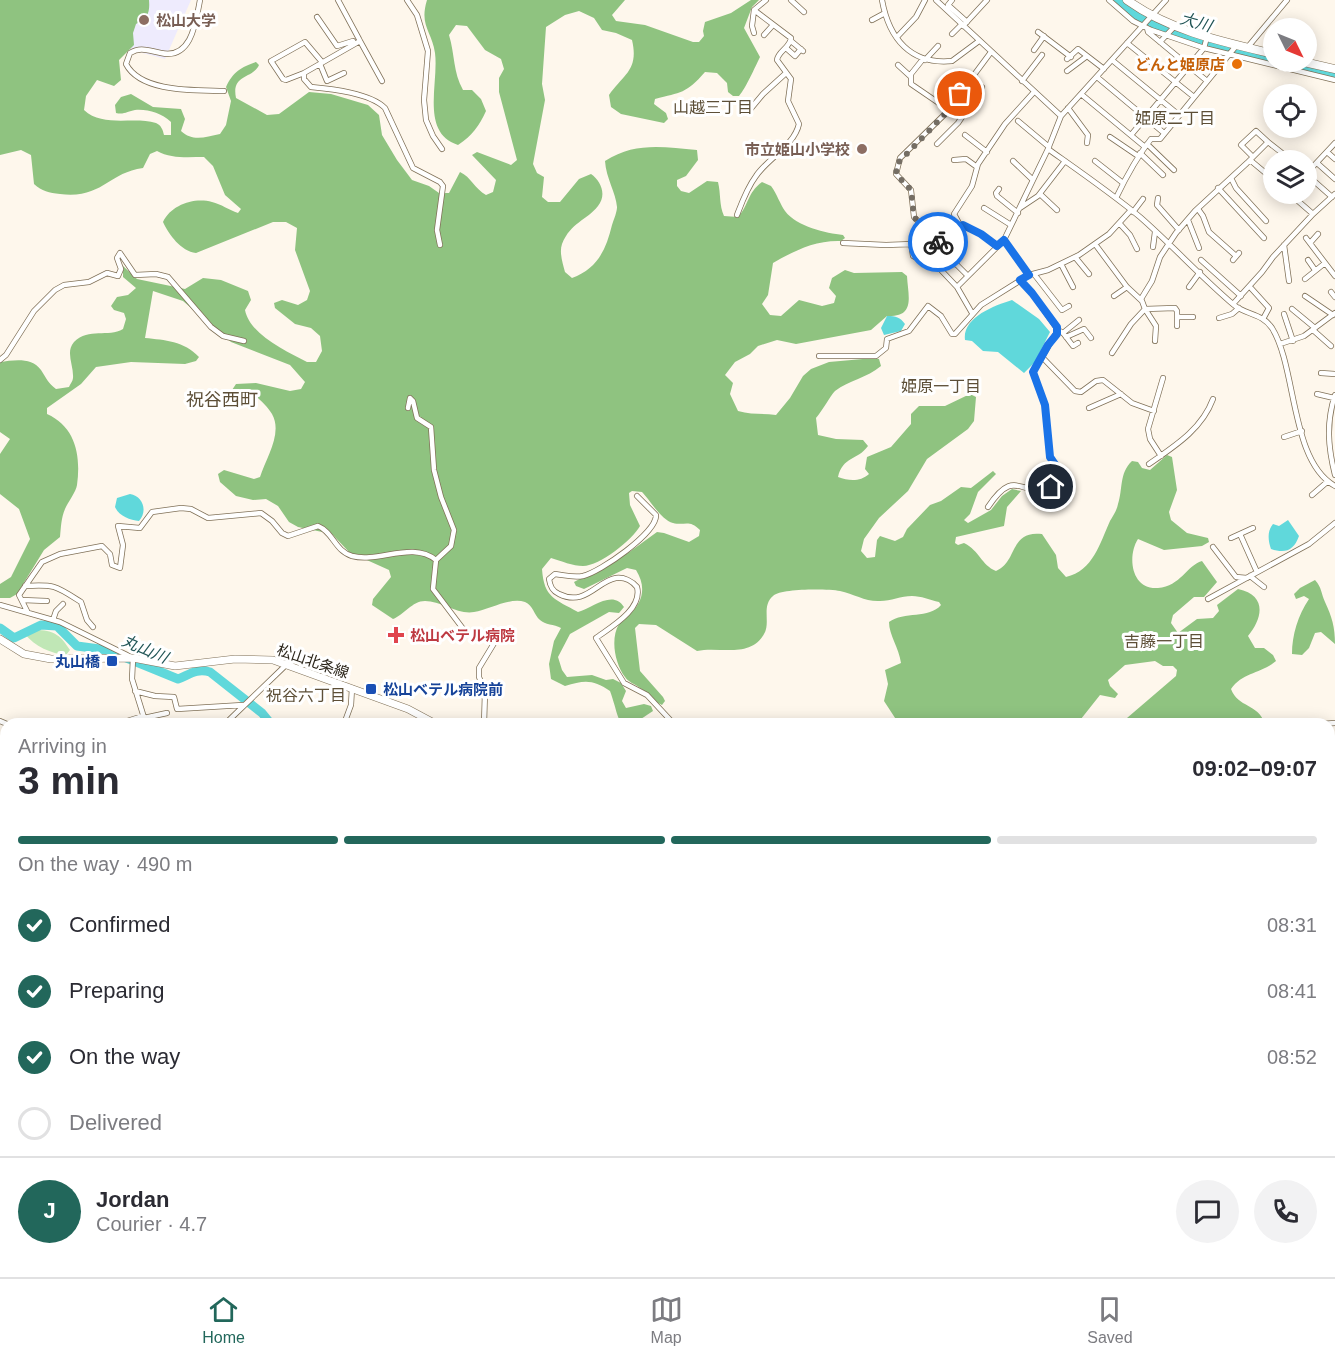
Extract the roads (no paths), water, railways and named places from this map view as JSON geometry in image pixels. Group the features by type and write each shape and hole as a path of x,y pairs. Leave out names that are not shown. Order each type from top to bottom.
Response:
{"highway":[{"path":"1127,0 1146,22 1232,50 1247,48 1263,52"},
{"path":"1317,69 1322,72 1335,69"}],"main road":[{"name":"松山北条線","path":"0,639 13,649 37,658 82,660 133,658 175,666 255,658 286,664 408,709 425,718"}],"street":[{"path":"200,0 192,38 178,52 168,54 140,49 129,53 126,64 145,82 180,88 224,91"},
{"path":"347,0 339,2 382,81"},
{"path":"407,0 417,15 428,51 424,100 426,120 442,149"},
{"path":"754,33 752,26 754,10 766,0"},
{"path":"791,0 804,12"},
{"path":"882,0 885,13 897,36 912,55 924,59 952,61 979,41"},
{"path":"897,36 916,17 926,0"},
{"path":"936,0 964,24"},
{"path":"952,0 948,5 979,41 1061,116"},
{"path":"952,34 987,0"},
{"path":"1109,0 1146,22 1171,30 1160,42"},
{"path":"957,287 1004,240 1061,116 1166,0"},
{"path":"1247,48 1287,0"},
{"path":"754,10 789,36 791,41 802,50 795,56 786,48"},
{"path":"872,20 885,13"},
{"path":"317,17 337,46 359,40"},
{"path":"1146,22 1148,32 1207,81"},
{"path":"764,35 773,25"},
{"path":"1038,32 1069,58 1078,49 1104,69"},
{"path":"1034,50 1044,36"},
{"path":"344,72 327,81 321,63 305,42 272,61 283,79 286,80 304,73 321,63 359,40"},
{"path":"737,215 756,176 791,140 798,129 799,120 788,101 792,82 777,60 791,41"},
{"path":"1127,43 1194,97"},
{"path":"1131,135 1189,66 1205,43"},
{"path":"910,76 938,46"},
{"path":"1116,198 1139,155 1151,139 1160,139 1232,50 1263,60"},
{"path":"939,243 914,217 911,190 896,174 900,158 949,110 991,52"},
{"path":"1022,81 1042,55"},
{"path":"1068,71 1087,56"},
{"path":"1112,60 1179,115"},
{"path":"898,65 910,76 913,87 949,110"},
{"path":"1317,71 1335,80"},
{"path":"304,73 306,84 311,87 356,95 376,101 385,108 413,168 440,182 443,186 437,230 440,245"},
{"path":"748,112 763,94 786,73"},
{"path":"1097,77 1164,133"},
{"path":"937,144 957,123 982,87 969,81"},
{"path":"997,246 981,234 960,225 954,214 972,186 977,167 1005,124 1034,92"},
{"path":"1081,94 1131,135 1168,161 1174,170"},
{"path":"1068,108 1088,135 1087,143"},
{"path":"1018,121 1065,162 1132,211 1233,304 1270,325 1280,345 1292,402 1314,466 1327,482 1335,486"},
{"path":"1263,170 1241,145 1256,131 1278,150"},
{"path":"964,135 987,152"},
{"path":"1112,139 1139,155 1163,176"},
{"path":"1141,299 1152,281 1160,257 1179,230 1218,188 1268,142"},
{"path":"1335,143 1317,163 1335,179"},
{"path":"1328,152 1335,159"},
{"path":"954,160 966,159 977,167"},
{"path":"1012,161 1033,180"},
{"path":"1095,161 1124,183"},
{"path":"1019,211 1040,194 1065,162"},
{"path":"1231,178 1236,188 1266,221"},
{"path":"1233,304 1250,287 1284,244 1312,214 1334,195 1317,182"},
{"path":"1218,188 1262,236 1266,230"},
{"path":"999,189 997,196 1019,211"},
{"path":"1040,194 1057,210"},
{"path":"1158,198 1157,205 1179,230"},
{"path":"819,356 876,356 886,348 887,339 909,331 925,307 930,307 941,316 953,335 981,305 1020,280 1061,264 1095,244 1120,225 1143,199"},
{"path":"1301,204 1312,214"},
{"path":"984,208 1011,225"},
{"path":"1198,209 1209,232 1236,256"},
{"path":"1188,220 1199,248"},
{"path":"843,243 886,245 939,243 948,240 960,225"},
{"path":"1120,225 1130,235 1137,249"},
{"path":"1153,246 1155,232"},
{"path":"1310,243 1318,234"},
{"path":"1306,238 1335,276"},
{"path":"1004,240 1062,310 1069,306"},
{"path":"911,243 913,256 939,269 957,287 972,313"},
{"path":"928,243 936,255 957,266 968,276"},
{"path":"1095,244 1127,287 1141,299 1156,326 1155,341"},
{"path":"1284,244 1289,281"},
{"path":"0,360 6,355 34,311 55,290 64,285 89,282 107,273 118,276 121,269 117,258 120,253 135,275 156,274 168,277 211,327 223,336 244,341"},
{"path":"1075,257 1089,274"},
{"path":"1201,260 1241,296"},
{"path":"1308,260 1316,270"},
{"path":"1305,279 1325,263"},
{"path":"1061,264 1073,287"},
{"path":"1190,287 1200,272"},
{"path":"1020,280 1073,346 1078,343"},
{"path":"1114,296 1127,287"},
{"path":"1250,287 1269,308 1263,319"},
{"path":"1331,292 1335,297"},
{"path":"1280,345 1314,329 1334,314 1305,296"},
{"path":"1112,353 1131,324 1145,309 1175,308 1178,317 1177,326"},
{"path":"1219,318 1232,314 1239,308"},
{"path":"1292,309 1331,346"},
{"path":"1284,314 1293,340"},
{"path":"1178,317 1193,317"},
{"path":"988,507 1004,488 1011,484 1017,483 1039,491 1051,487 1057,479 1058,469 1050,457 1043,395 1033,372 1042,357 1079,320"},
{"path":"1063,334 1084,329 1091,338"},
{"path":"1042,357 1075,391 1085,390 1100,380 1107,382 1132,403 1154,411"},
{"path":"1320,373 1335,374"},
{"path":"1161,456 1149,434 1163,378"},
{"path":"1089,408 1121,394"},
{"path":"1317,394 1334,397 1329,451 1335,475"},
{"path":"408,408 410,398 413,400 417,418 431,427 434,470 441,497 454,530 451,546 436,560 433,589 460,627 471,635 488,631 494,631 497,634 496,640 479,668 479,677 485,692 484,718"},
{"path":"1149,464 1179,442 1205,418 1213,399"},
{"path":"1284,436 1302,431"},
{"path":"1329,451 1335,448"},
{"path":"1312,495 1327,482"},
{"path":"637,496 656,515 656,522 650,530 627,551 590,573 578,576 555,574 549,579 555,592 572,598 588,593 617,578 629,580 638,587 639,597 636,603 614,625 596,638 624,683 647,695 668,718"},
{"path":"27,611 19,596 42,562 50,557 81,550 105,548 110,554 112,565 120,568 123,545 118,526 140,528 152,512 174,508 191,509 208,518 261,513 288,536 318,526 331,535 344,553 359,557 420,553 436,560"},
{"path":"1208,599 1309,544 1335,523"},
{"path":"1231,538 1253,528"},
{"path":"1240,534 1257,572"},
{"path":"1213,547 1236,577 1248,577 1264,587"},
{"path":"25,586 52,584 72,596 81,602 87,620 93,627"},
{"path":"22,600 47,601"},
{"path":"53,620 56,611 63,604"},
{"path":"0,605 53,620 133,658 131,674 143,717"},
{"path":"233,718 243,705 281,672 286,664"},
{"path":"347,718 351,705 352,688"},
{"path":"135,691 155,696 174,697 177,709 243,705"},
{"path":"139,718 167,713"}],"water":[{"path":"1012,300 1039,319 1050,332 1035,362 1024,373 998,352 983,351 972,341 965,340 968,325 974,319 988,309"},
{"path":"887,316 898,317 905,324 901,331 884,335 881,328"},
{"path":"130,494 143,504 144,509 139,521 125,517 115,507 117,498"},
{"path":"1288,520 1299,536 1297,541 1289,550 1271,549 1269,536 1271,527 1273,524 1279,526"}],"waterway":[{"name":"大川","path":"1116,0 1133,13 1171,32 1263,58"},
{"name":"大川","path":"1317,72 1335,76"},
{"name":"丸山川","path":"0,628 14,638 41,625 57,626 77,646 107,650 178,679 197,671 210,672 266,718"}],"place":[{"name":"松山大学","path":"144,20"},
{"name":"どんと姫原店","path":"1237,64"},
{"name":"市立姫山小学校","path":"862,149"},
{"name":"松山ベテル病院","path":"396,635"},
{"name":"丸山橋","path":"112,661"},
{"name":"松山ベテル病院前","path":"371,689"}],"district":[{"name":"山越三丁目","path":"713,107"},
{"name":"姫原二丁目","path":"1175,118"},
{"name":"姫原一丁目","path":"941,386"},
{"name":"祝谷西町","path":"222,400"},
{"name":"吉藤一丁目","path":"1164,641"},
{"name":"祝谷六丁目","path":"306,695"}]}
